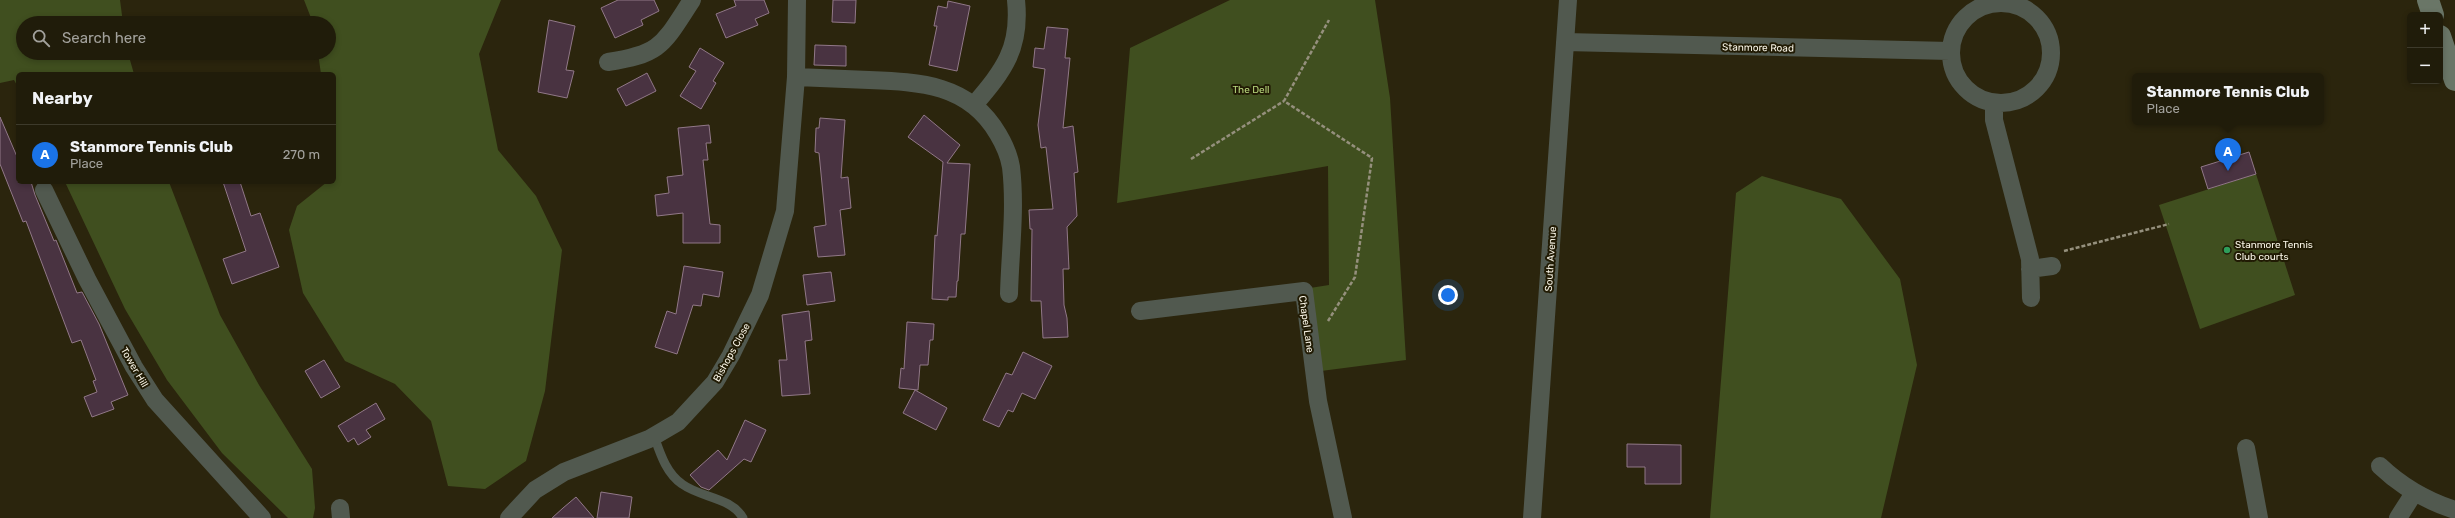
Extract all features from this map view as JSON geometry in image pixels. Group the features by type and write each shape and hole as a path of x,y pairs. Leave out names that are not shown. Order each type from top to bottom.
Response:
{"street":[{"path":"608,62 633,58 652,51 665,41 692,0"},
{"name":"Bishops Close","path":"509,518 534,490 564,472 654,436 678,422 715,382 731,355 760,295 785,211 796,77 797,0"},
{"path":"974,105 996,79 1013,48 1018,23 1016,0"},
{"name":"South Avenue","path":"1532,518 1568,0"},
{"path":"2428,0 2432,12"},
{"path":"1998,2 2016,4 2029,10 2044,25 2051,43 2052,62 2045,80 2034,93 2015,102 1994,103 1979,99 1962,86 1953,69 1950,51 1954,34 1960,24 1978,8 1998,2"},
{"name":"Stanmore Road","path":"1565,42 1950,51"},
{"path":"2443,45 2455,80"},
{"path":"796,77 915,82 948,90 974,105 992,124 1005,147 1010,166 1013,192 1009,294"},
{"path":"1994,103 1994,120 2030,259 2031,298"},
{"name":"Tower Hill","path":"44,190 87,279 134,367 155,400 262,518"},
{"path":"2030,269 2057,259"},
{"name":"Chapel Lane","path":"1140,310 1304,291 1318,401 1343,518"},
{"path":"2246,448 2259,518"},
{"path":"2380,466 2394,480 2414,493 2455,510"},
{"path":"2398,518 2414,493"}],"lane":[{"path":"654,436 670,472 682,484 698,493 731,504 738,509 743,518"}],"path":[{"path":"1191,159 1284,101 1329,20"},
{"path":"1284,101 1372,158 1355,278 1317,338 1310,342"},
{"path":"2057,259 2169,224"}],"green space":[{"path":"0,0 120,0 122,16 16,16 16,60 130,60 133,72 16,72 16,84 14,80 0,83"},
{"path":"304,0 501,0 479,54 498,150 536,196 562,250 545,391 526,461 485,489 448,486 431,421 395,384 345,361 303,293 289,230 297,206 324,184 336,184 336,72 321,72 319,60 336,60 336,16 310,16"},
{"name":"The Dell","path":"1230,0 1375,0 1390,98 1406,360 1321,371 1310,288 1329,285 1328,166 1117,203 1130,48"},
{"name":"Stanmore Tennis Club courts","path":"2256,174 2295,295 2200,329 2159,205"},
{"path":"1762,176 1841,199 1900,279 1917,365 1881,518 1710,518 1736,193"},
{"path":"66,184 170,184 220,315 259,385 312,469 315,508 313,518 288,518 222,453 167,380 125,309"}],"building":[{"path":"618,0 654,0 659,11 641,20 643,25 615,38 601,8"},
{"path":"734,0 764,0 769,13 755,19 758,25 726,38 716,14 736,6"},
{"path":"833,0 856,0 855,23 832,22"},
{"path":"948,1 970,6 957,71 929,65 937,26 934,26 938,6 947,8"},
{"path":"549,20 575,26 566,70 574,71 567,98 538,92"},
{"path":"1047,27 1068,29 1065,58 1070,58 1063,128 1073,126 1078,172 1074,173 1077,216 1067,227 1069,269 1063,269 1064,305 1067,318 1068,337 1043,338 1041,301 1031,301 1032,229 1030,229 1029,210 1053,209 1046,147 1041,148 1038,125 1045,69 1033,67 1035,48 1044,49"},
{"path":"815,45 846,46 846,66 814,65"},
{"path":"700,48 724,63 713,81 716,83 701,109 680,96 696,71 689,67"},
{"path":"647,73 656,91 626,106 617,89"},
{"path":"924,115 960,145 947,163 970,164 965,234 961,234 956,297 948,297 948,300 932,299 935,235 937,236 943,162 908,137"},
{"path":"0,117 16,154 16,184 32,184 54,241 56,240 77,293 82,292 99,324 128,395 111,402 114,409 92,417 84,397 97,392 93,381 96,380 81,340 72,343 26,221 23,222 0,164"},
{"path":"820,118 845,120 841,178 848,177 851,208 840,210 845,255 818,257 814,227 826,225 819,153 815,152 816,128 819,128"},
{"path":"709,125 711,143 706,143 708,160 703,160 710,224 720,225 720,243 683,243 683,213 657,216 655,195 669,193 667,177 683,175 678,128"},
{"path":"2249,152 2256,174 2208,189 2201,167"},
{"path":"224,184 241,184 251,216 260,213 279,267 232,284 223,259 246,251"},
{"path":"684,266 723,272 719,297 703,294 701,306 693,305 677,354 655,347 667,311 676,314"},
{"path":"831,272 835,301 807,305 803,275"},
{"path":"809,311 812,340 805,341 810,394 782,396 779,360 787,360 782,315"},
{"path":"907,322 934,324 933,340 930,340 928,365 920,365 918,390 899,388 901,368 904,369"},
{"path":"1023,352 1052,366 1035,399 1022,393 1013,412 1008,410 999,427 983,420 1006,373 1012,375"},
{"path":"324,360 340,387 321,398 305,371"},
{"path":"915,390 947,408 936,430 903,413"},
{"path":"376,403 385,419 366,430 371,437 358,445 354,438 348,442 338,426"},
{"path":"745,420 766,430 751,462 744,459 709,490 701,487 690,475 718,450 727,460"},
{"path":"1627,444 1681,445 1681,484 1645,484 1645,467 1627,467"},
{"path":"601,492 632,497 629,518 597,518"},
{"path":"576,497 594,518 552,518 563,508"}],"place":[{"name":"Stanmore Tennis Club","path":"2228,171"},
{"name":"Stanmore Tennis Club courts","path":"2227,250"}]}
